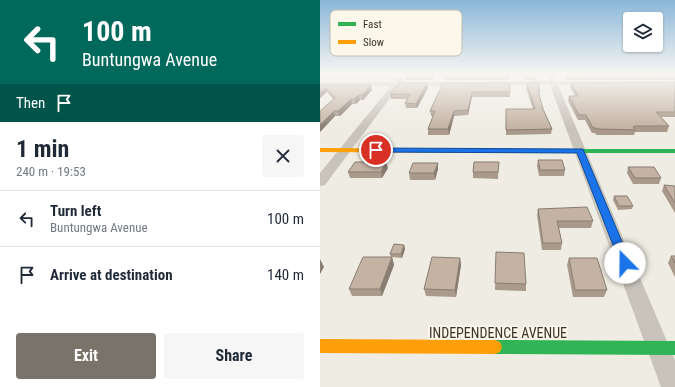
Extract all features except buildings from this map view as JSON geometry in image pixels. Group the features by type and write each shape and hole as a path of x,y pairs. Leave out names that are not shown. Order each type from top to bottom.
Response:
{"street":[{"path":"320,182 392,92"},
{"path":"556,92 580,151 667,348 674,387"},
{"path":"320,150 675,150"},
{"name":"INDEPENDENCE AVENUE","path":"320,346 667,348"}],"traffic: fast":[{"path":"510,151 675,151"},
{"path":"495,347 675,348"}],"traffic: slow":[{"path":"320,150 510,151"},
{"path":"320,346 495,347"}],"route":[{"path":"376,150 580,151 625,263"}]}
